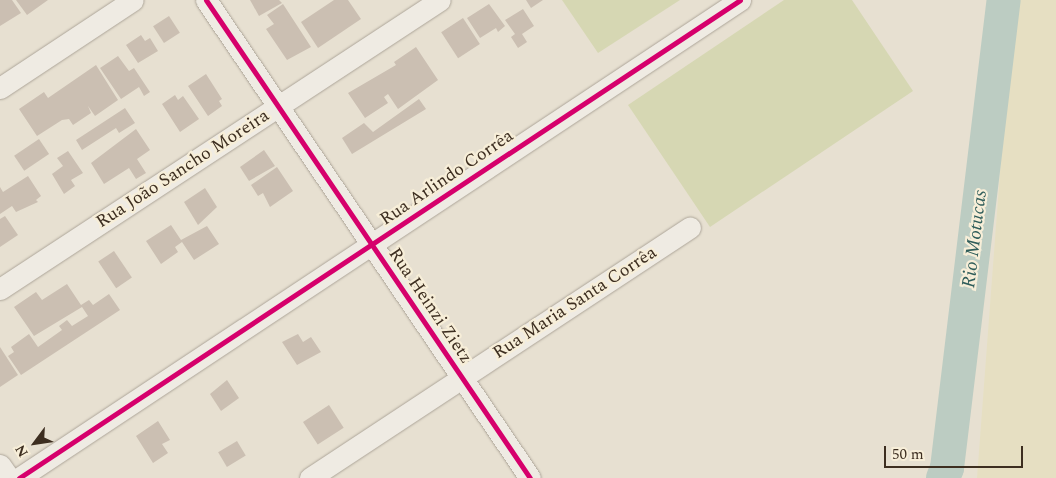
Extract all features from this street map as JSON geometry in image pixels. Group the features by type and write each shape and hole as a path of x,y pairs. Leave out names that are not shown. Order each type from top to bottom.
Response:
{"street":[{"path":"0,88 133,0"},
{"name":"Rua Heinzi Zietz","path":"206,0 530,478"},
{"name":"Rua João Sancho Moreira","path":"0,289 440,0"},
{"name":"Rua Arlindo Corrêa","path":"19,478 740,0"},
{"name":"Rua Maria Santa Corrêa","path":"310,478 690,227"},
{"path":"0,465 9,478"}],"shaded area":[{"path":"1013,0 1056,0 1056,478 977,478"}],"green space":[{"path":"562,0 680,0 598,53"},
{"path":"784,0 852,0 913,91 710,227 628,105"}],"building":[{"path":"0,0 12,0 21,13 0,26"},
{"path":"16,0 48,0 27,15"},
{"path":"250,0 279,0 282,3 259,16"},
{"path":"334,0 348,0 361,19 318,48 301,22"},
{"path":"526,0 543,0 531,8"},
{"path":"283,4 311,47 287,60 266,29 274,24 267,15"},
{"path":"489,4 505,26 498,32 496,28 480,38 467,18"},
{"path":"523,9 534,26 522,34 527,42 518,48 511,37 515,34 505,20"},
{"path":"169,16 180,33 164,43 153,26"},
{"path":"463,18 480,44 458,58 441,32"},
{"path":"141,35 145,41 150,38 158,51 138,63 126,45"},
{"path":"416,47 438,80 398,109 388,94 384,97 388,103 365,118 348,93 396,65 394,62"},
{"path":"118,56 129,71 134,68 150,92 144,96 139,87 121,99 100,68"},
{"path":"96,65 118,100 95,116 88,106 91,113 73,125 69,119 62,120 37,136 19,109 44,92 48,98"},
{"path":"206,74 222,99 219,101 222,106 208,116 188,86"},
{"path":"175,95 178,100 183,96 199,119 180,132 162,104"},
{"path":"419,99 426,109 352,154 342,138 364,123 373,132"},
{"path":"125,108 135,123 119,133 116,128 82,150 76,140"},
{"path":"136,129 150,150 137,159 146,173 136,179 129,168 104,184 91,163"},
{"path":"39,139 49,154 24,171 14,156"},
{"path":"264,150 275,166 249,181 240,167"},
{"path":"68,151 83,173 71,180 75,186 64,194 52,174 63,166 57,158"},
{"path":"277,167 293,191 270,207 263,193 258,196 251,185"},
{"path":"28,176 41,196 36,200 38,202 16,212 12,206 0,214 0,187 3,192"},
{"path":"205,188 217,207 198,225 184,202"},
{"path":"5,216 18,235 0,247 0,219"},
{"path":"171,225 181,240 207,226 219,244 194,260 182,242 175,247 178,252 161,264 146,241"},
{"path":"114,251 132,278 116,288 98,262"},
{"path":"67,284 81,305 89,300 93,305 109,294 120,310 21,375 8,356 14,352 11,347 29,334 38,347 62,330 59,326 67,320 72,326 88,316 82,307 34,336 14,307 36,292 42,300"},
{"path":"298,334 303,342 311,337 321,352 297,365 282,342"},
{"path":"0,347 18,375 0,387"},
{"path":"227,380 239,398 221,411 210,394"},
{"path":"329,405 344,428 318,445 303,422"},
{"path":"158,421 170,440 162,444 168,453 153,463 136,436"},
{"path":"237,441 246,456 227,467 218,452"}],"waterway":[{"name":"Rio Motucas","path":"943,478 947,468 1004,0"},
{"name":"Rio Motucas","path":"946,478 947,468"}],"cycle path":[{"path":"206,0 530,478"},
{"path":"19,478 740,0"}]}
